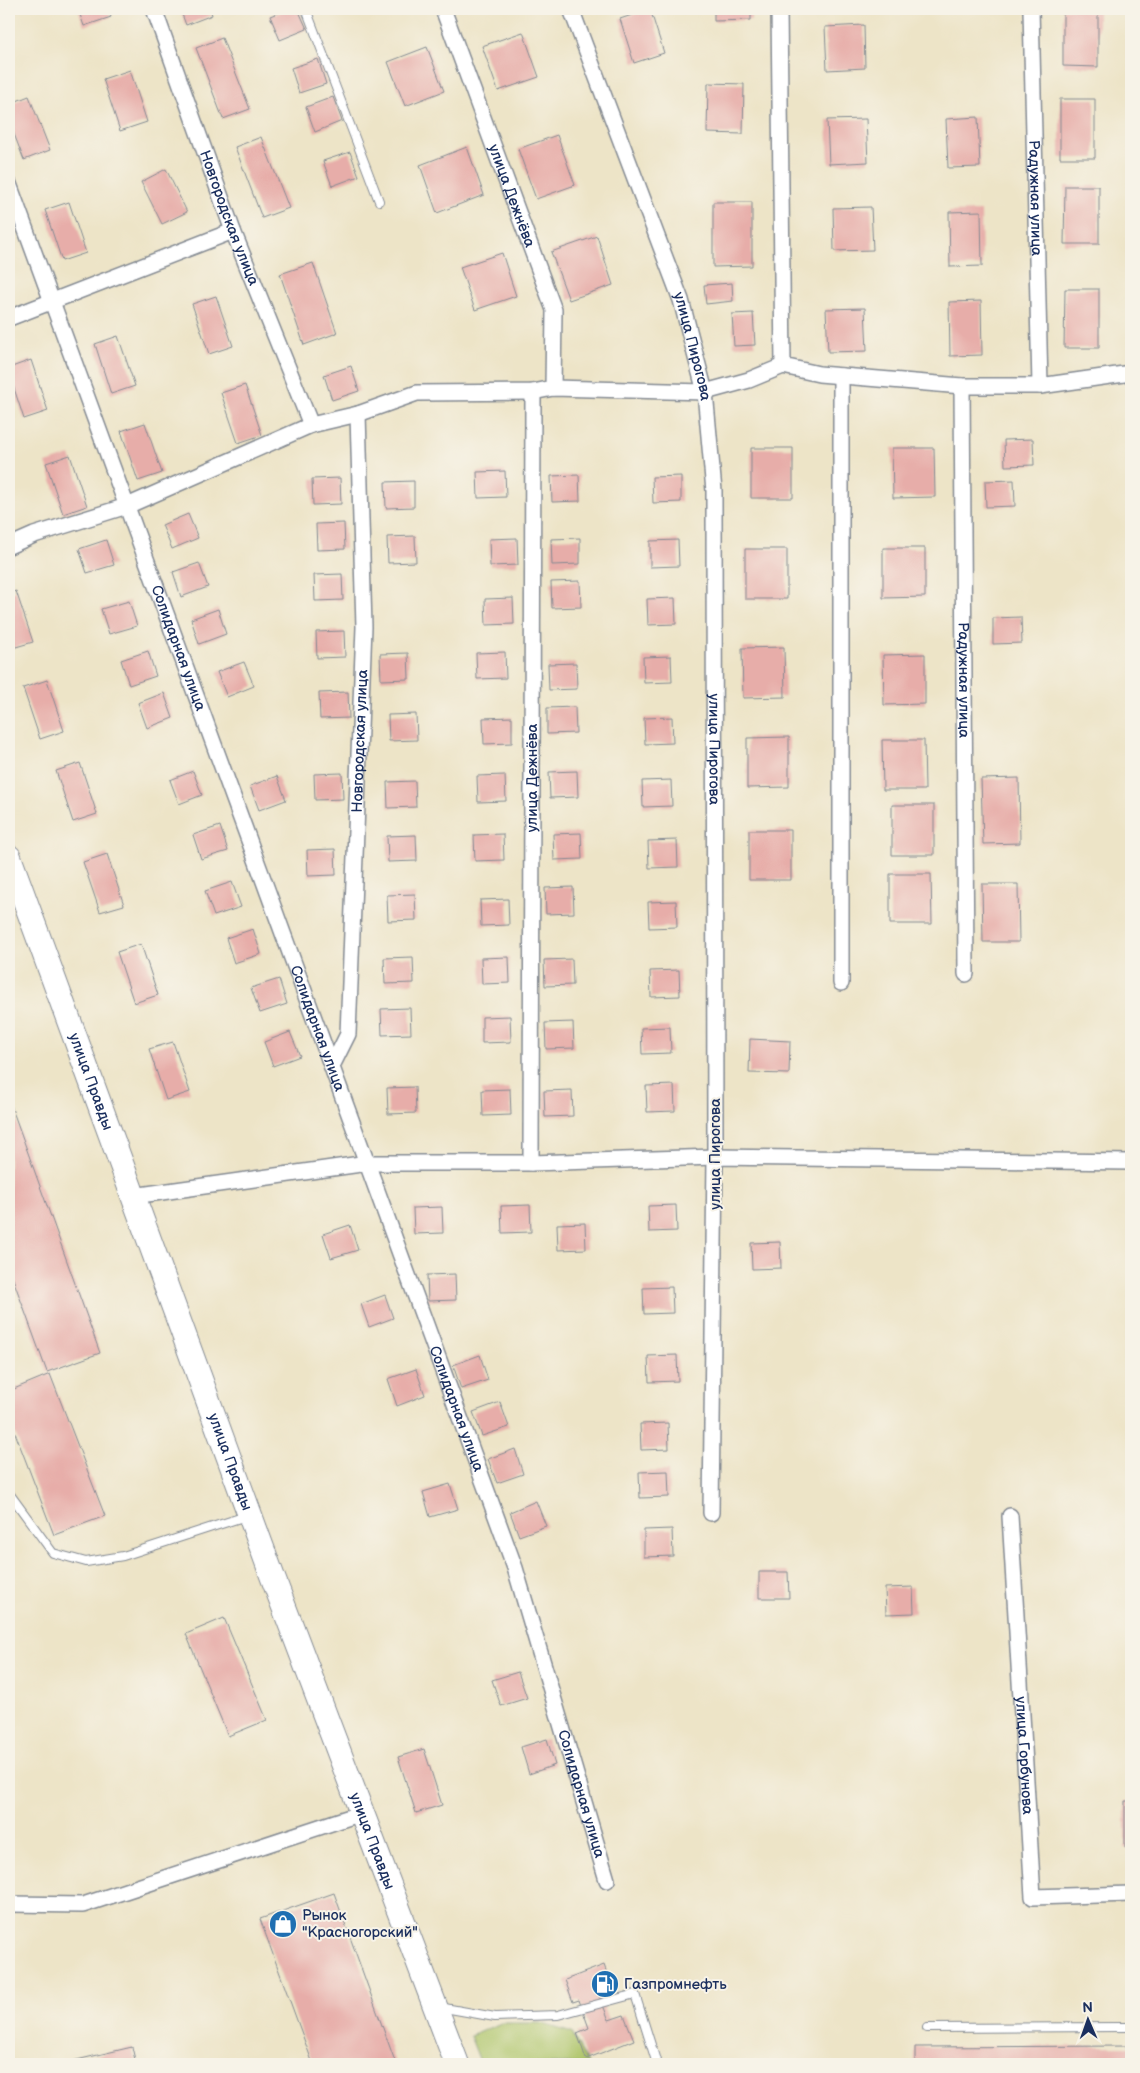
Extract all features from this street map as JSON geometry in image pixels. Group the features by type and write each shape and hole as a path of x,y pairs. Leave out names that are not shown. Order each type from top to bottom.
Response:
{"main road":[{"name":"улица Правды","path":"9,857 250,1515 457,2064"}],"street":[{"name":"Новгородская улица","path":"154,9 233,231 311,425"},
{"name":"улица Дежнёва","path":"443,9 554,310 553,388"},
{"name":"улица Пирогова","path":"571,9 681,300 705,392 714,491 715,1157 711,1513"},
{"path":"779,9 783,366"},
{"name":"Радужная улица","path":"1031,9 1040,386"},
{"name":"Солидарная улица","path":"9,184 515,1568 607,1880"},
{"path":"9,318 233,231"},
{"path":"9,546 34,535 127,506 311,425 358,414 417,392 533,392 553,388 705,392 750,380 783,366 819,374 962,386 1040,386 1131,373"},
{"path":"840,376 842,983"},
{"name":"Радужная улица","path":"962,386 966,974"},
{"name":"улица Дежнёва","path":"531,1163 533,392"},
{"name":"Новгородская улица","path":"332,1066 348,1034 349,1014 364,627 358,414"},
{"path":"133,1196 368,1163 531,1163 715,1157 1131,1162"},
{"name":"улица Горбунова","path":"1010,1516 1033,1897 1131,1894"},
{"path":"9,1904 83,1905 362,1813"}],"lane":[{"path":"306,9 379,201"},
{"path":"9,1494 54,1553 86,1562 123,1556 250,1515"},
{"path":"434,2006 495,2017 558,2015 636,1994 658,2064"},
{"path":"927,2028 1131,2027"}],"green space":[{"path":"501,2023 540,2023 572,2033 588,2064 481,2064 470,2036"}],"building":[{"path":"78,9 108,9 111,17 84,26"},
{"path":"180,9 210,9 212,15 186,25"},
{"path":"288,9 298,9 307,29 280,40 270,16"},
{"path":"650,9 664,53 634,63 620,19"},
{"path":"714,9 751,9 751,20 714,21"},
{"path":"1063,9 1098,9 1098,67 1063,66"},
{"path":"864,25 865,68 827,70 825,27"},
{"path":"523,32 539,77 498,91 482,46"},
{"path":"222,38 250,109 223,119 196,48"},
{"path":"427,47 444,91 405,106 388,62"},
{"path":"318,59 326,84 299,93 291,68"},
{"path":"130,70 147,122 120,131 103,79"},
{"path":"708,83 744,84 743,134 707,133"},
{"path":"29,96 50,150 24,160 9,121 9,104"},
{"path":"333,97 342,121 315,132 306,107"},
{"path":"1060,99 1095,99 1095,158 1060,158"},
{"path":"978,117 980,167 948,168 946,119"},
{"path":"866,119 868,162 829,164 827,120"},
{"path":"557,135 575,185 536,199 518,149"},
{"path":"261,137 289,208 262,218 235,147"},
{"path":"467,147 484,195 437,213 420,165"},
{"path":"350,152 359,176 332,186 323,161"},
{"path":"166,169 187,212 162,224 141,182"},
{"path":"1065,186 1099,186 1099,244 1064,244"},
{"path":"69,202 86,253 62,261 45,210"},
{"path":"713,202 752,202 752,266 713,267"},
{"path":"871,207 873,250 834,251 833,208"},
{"path":"981,211 982,266 950,267 949,212"},
{"path":"597,236 613,285 569,300 551,252"},
{"path":"502,253 516,296 475,310 460,267"},
{"path":"313,263 337,333 304,345 280,274"},
{"path":"732,283 733,301 706,304 704,285"},
{"path":"1065,289 1099,289 1099,348 1064,348"},
{"path":"216,296 233,346 209,354 192,304"},
{"path":"981,301 982,355 950,356 949,302"},
{"path":"865,308 867,351 828,352 826,309"},
{"path":"753,313 755,345 734,346 732,314"},
{"path":"118,336 135,386 111,394 95,344"},
{"path":"31,360 48,411 24,419 9,368"},
{"path":"351,366 359,391 332,400 324,375"},
{"path":"245,385 262,435 238,443 221,393"},
{"path":"145,423 162,473 138,481 121,431"},
{"path":"1033,439 1034,465 1005,466 1004,440"},
{"path":"751,448 793,448 793,498 751,498"},
{"path":"892,448 934,448 935,497 893,498"},
{"path":"70,455 87,506 63,514 46,463"},
{"path":"505,471 506,497 478,498 477,472"},
{"path":"579,475 580,501 552,502 551,476"},
{"path":"681,476 681,502 653,503 652,477"},
{"path":"340,478 341,504 313,505 312,479"},
{"path":"1014,480 1015,506 986,507 985,481"},
{"path":"414,481 414,507 386,508 385,482"},
{"path":"188,514 198,538 172,549 162,525"},
{"path":"344,523 345,549 317,550 316,524"},
{"path":"415,536 416,562 388,563 387,537"},
{"path":"517,538 518,565 490,566 489,539"},
{"path":"580,538 580,564 552,565 551,539"},
{"path":"106,540 114,565 87,573 79,549"},
{"path":"678,540 679,566 650,567 650,541"},
{"path":"883,548 925,548 925,597 883,598"},
{"path":"745,549 787,549 787,599 745,599"},
{"path":"199,563 208,587 181,597 173,572"},
{"path":"342,574 343,600 315,601 314,575"},
{"path":"580,581 581,607 552,608 551,582"},
{"path":"16,591 33,642 9,649 9,593"},
{"path":"513,598 514,624 486,625 485,599"},
{"path":"675,598 676,624 648,625 647,599"},
{"path":"129,601 137,626 109,634 101,609"},
{"path":"218,609 226,634 199,644 191,619"},
{"path":"1021,617 1022,643 993,644 993,618"},
{"path":"344,631 345,657 317,658 316,632"},
{"path":"784,647 785,697 743,698 742,648"},
{"path":"148,651 156,676 129,685 121,660"},
{"path":"505,652 506,678 477,679 476,653"},
{"path":"408,653 409,679 381,680 380,654"},
{"path":"925,654 925,704 884,705 883,655"},
{"path":"671,656 672,682 644,683 643,657"},
{"path":"244,662 254,686 227,697 217,672"},
{"path":"576,663 577,689 549,690 548,664"},
{"path":"47,680 64,731 40,739 23,688"},
{"path":"348,692 349,718 320,719 319,693"},
{"path":"164,693 173,718 147,728 138,703"},
{"path":"575,707 576,733 547,734 547,708"},
{"path":"416,714 417,740 389,741 388,715"},
{"path":"512,717 512,743 484,744 483,718"},
{"path":"672,717 673,743 645,744 644,718"},
{"path":"789,737 789,787 747,788 747,738"},
{"path":"882,740 924,740 925,790 883,790"},
{"path":"80,763 97,814 73,822 56,771"},
{"path":"193,771 202,795 179,804 170,780"},
{"path":"577,771 578,797 550,798 549,772"},
{"path":"342,773 343,799 315,800 314,774"},
{"path":"505,775 506,801 478,802 477,776"},
{"path":"277,776 286,800 259,810 250,786"},
{"path":"1019,778 1020,843 983,844 981,779"},
{"path":"671,780 672,806 643,807 642,781"},
{"path":"415,781 416,807 388,808 387,782"},
{"path":"892,805 934,805 934,855 892,855"},
{"path":"220,826 228,851 201,859 193,835"},
{"path":"749,830 791,830 791,880 749,880"},
{"path":"581,833 582,859 554,860 553,834"},
{"path":"503,834 504,860 475,861 474,835"},
{"path":"416,835 417,861 388,862 387,836"},
{"path":"677,840 678,867 649,868 648,841"},
{"path":"335,849 336,875 308,876 307,850"},
{"path":"107,854 124,905 100,912 83,862"},
{"path":"890,874 931,874 932,924 890,924"},
{"path":"232,882 241,907 214,916 205,891"},
{"path":"982,884 1018,884 1019,942 983,942"},
{"path":"573,887 574,913 546,914 545,888"},
{"path":"415,894 416,920 388,921 387,895"},
{"path":"508,899 509,925 481,926 480,900"},
{"path":"676,901 677,927 649,928 648,902"},
{"path":"253,929 261,954 234,963 226,938"},
{"path":"141,944 158,995 134,1003 117,952"},
{"path":"413,957 414,983 385,984 384,958"},
{"path":"509,957 510,983 482,984 481,958"},
{"path":"572,959 573,985 545,986 544,960"},
{"path":"679,970 680,996 651,997 650,971"},
{"path":"279,979 287,1004 260,1013 251,988"},
{"path":"410,1008 411,1034 382,1035 381,1009"},
{"path":"510,1016 511,1042 482,1043 482,1017"},
{"path":"573,1022 574,1048 546,1049 545,1023"},
{"path":"670,1027 671,1053 642,1054 641,1028"},
{"path":"290,1032 300,1056 273,1066 264,1042"},
{"path":"750,1039 790,1041 789,1074 749,1073"},
{"path":"173,1042 190,1092 166,1100 149,1049"},
{"path":"674,1085 675,1111 647,1112 646,1086"},
{"path":"415,1087 416,1113 388,1114 387,1088"},
{"path":"510,1089 511,1115 483,1116 482,1090"},
{"path":"572,1090 573,1116 545,1117 544,1091"},
{"path":"9,1100 100,1353 47,1372 9,1268"},
{"path":"530,1205 531,1232 502,1233 501,1206"},
{"path":"676,1205 677,1231 649,1232 648,1206"},
{"path":"442,1207 443,1233 414,1234 413,1208"},
{"path":"585,1223 586,1249 558,1250 557,1224"},
{"path":"350,1225 358,1250 331,1258 323,1234"},
{"path":"780,1242 781,1268 752,1269 751,1243"},
{"path":"455,1274 456,1300 428,1301 427,1275"},
{"path":"672,1287 673,1313 644,1314 643,1288"},
{"path":"385,1295 393,1318 369,1327 361,1304"},
{"path":"480,1355 488,1380 461,1389 453,1365"},
{"path":"677,1355 678,1381 649,1382 648,1356"},
{"path":"416,1369 425,1395 397,1406 388,1379"},
{"path":"50,1374 105,1516 54,1535 9,1417 9,1391"},
{"path":"500,1402 509,1427 482,1436 473,1412"},
{"path":"668,1423 669,1449 641,1450 640,1424"},
{"path":"515,1449 523,1474 497,1483 488,1459"},
{"path":"668,1471 669,1497 640,1498 639,1472"},
{"path":"450,1484 458,1509 430,1517 423,1492"},
{"path":"536,1501 546,1526 519,1536 510,1512"},
{"path":"672,1529 673,1556 644,1557 644,1530"},
{"path":"759,1572 788,1572 789,1598 759,1598"},
{"path":"913,1587 914,1613 886,1614 885,1588"},
{"path":"224,1618 267,1720 228,1736 186,1634"},
{"path":"518,1672 527,1698 501,1706 492,1680"},
{"path":"547,1739 555,1765 529,1774 521,1747"},
{"path":"424,1749 442,1805 416,1813 398,1757"},
{"path":"1125,1801 1131,1801 1131,1848 1125,1848"},
{"path":"334,1893 396,2064 313,2064 260,1919"},
{"path":"604,1965 612,1987 598,1993 609,2020 624,2015 634,2040 586,2059 577,2033 589,2028 579,2000 573,2002 565,1980"},
{"path":"1131,2046 1131,2064 915,2064 915,2047"},
{"path":"132,2047 136,2064 68,2064 68,2062"}],"place":[{"name":"Рынок \"Красногорский\"","path":"283,1924"},
{"name":"Газпромнефть","path":"605,1984"}]}
